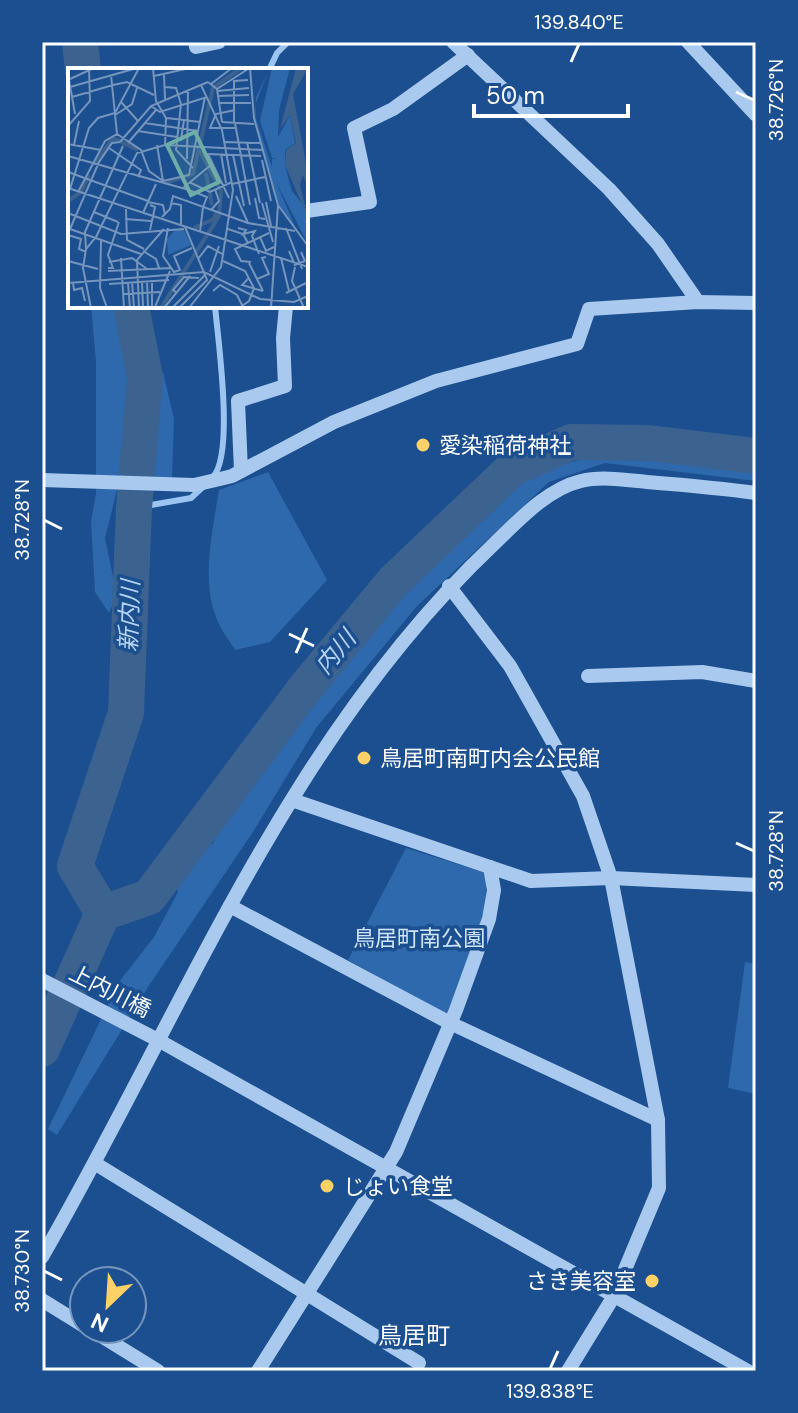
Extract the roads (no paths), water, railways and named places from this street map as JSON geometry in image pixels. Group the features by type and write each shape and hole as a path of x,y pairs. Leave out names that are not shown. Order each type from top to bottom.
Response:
{"street":[{"path":"195,42 196,47 219,42"},
{"path":"453,42 609,189 658,244 698,302"},
{"path":"688,42 756,115"},
{"path":"308,211 370,202 354,128 393,109 468,55"},
{"path":"42,480 194,485 232,476 334,422 436,381 577,344 589,309 698,302 756,303"},
{"path":"241,471 238,401 285,386 283,338 286,308"},
{"path":"42,1257 96,1164 120,1111 230,906 292,800 363,693 449,586 540,501 581,481 621,480 756,493"},
{"path":"449,586 510,666 583,796 611,878 658,1120 659,1188 614,1296 568,1371"},
{"path":"588,676 702,672 756,681"},
{"path":"292,800 531,881 611,878 756,885"},
{"path":"258,1371 386,1169 450,1023 489,919 494,890 490,867"},
{"path":"230,906 450,1023 658,1120"},
{"name":"上内川橋","path":"42,980 158,1040 748,1371"},
{"path":"96,1164 421,1368"},
{"path":"42,1300 68,1316"},
{"path":"116,1345 158,1371"}],"waterway":[{"name":"新内川","path":"80,42 83,68"},
{"path":"270,68 277,53 288,42"},
{"name":"新内川","path":"103,913 75,866 126,713 134,508 145,377 131,308"},
{"path":"212,478 219,466 224,423 215,308"},
{"name":"内川","path":"42,1049 103,913 149,897 306,687 394,581 513,468 571,442 649,443 756,456"},
{"path":"134,508 191,498 204,486"}],"place":[{"name":"愛染稲荷神社","path":"423,445"},
{"name":"鳥居町南町内会公民館","path":"364,758"},
{"name":"じょい食堂","path":"327,1186"},
{"name":"さき美容室","path":"652,1281"}],"district":[{"name":"鳥居町","path":"414,1335"}],"park label":[{"name":"鳥居町南公園","path":"419,938"}]}
